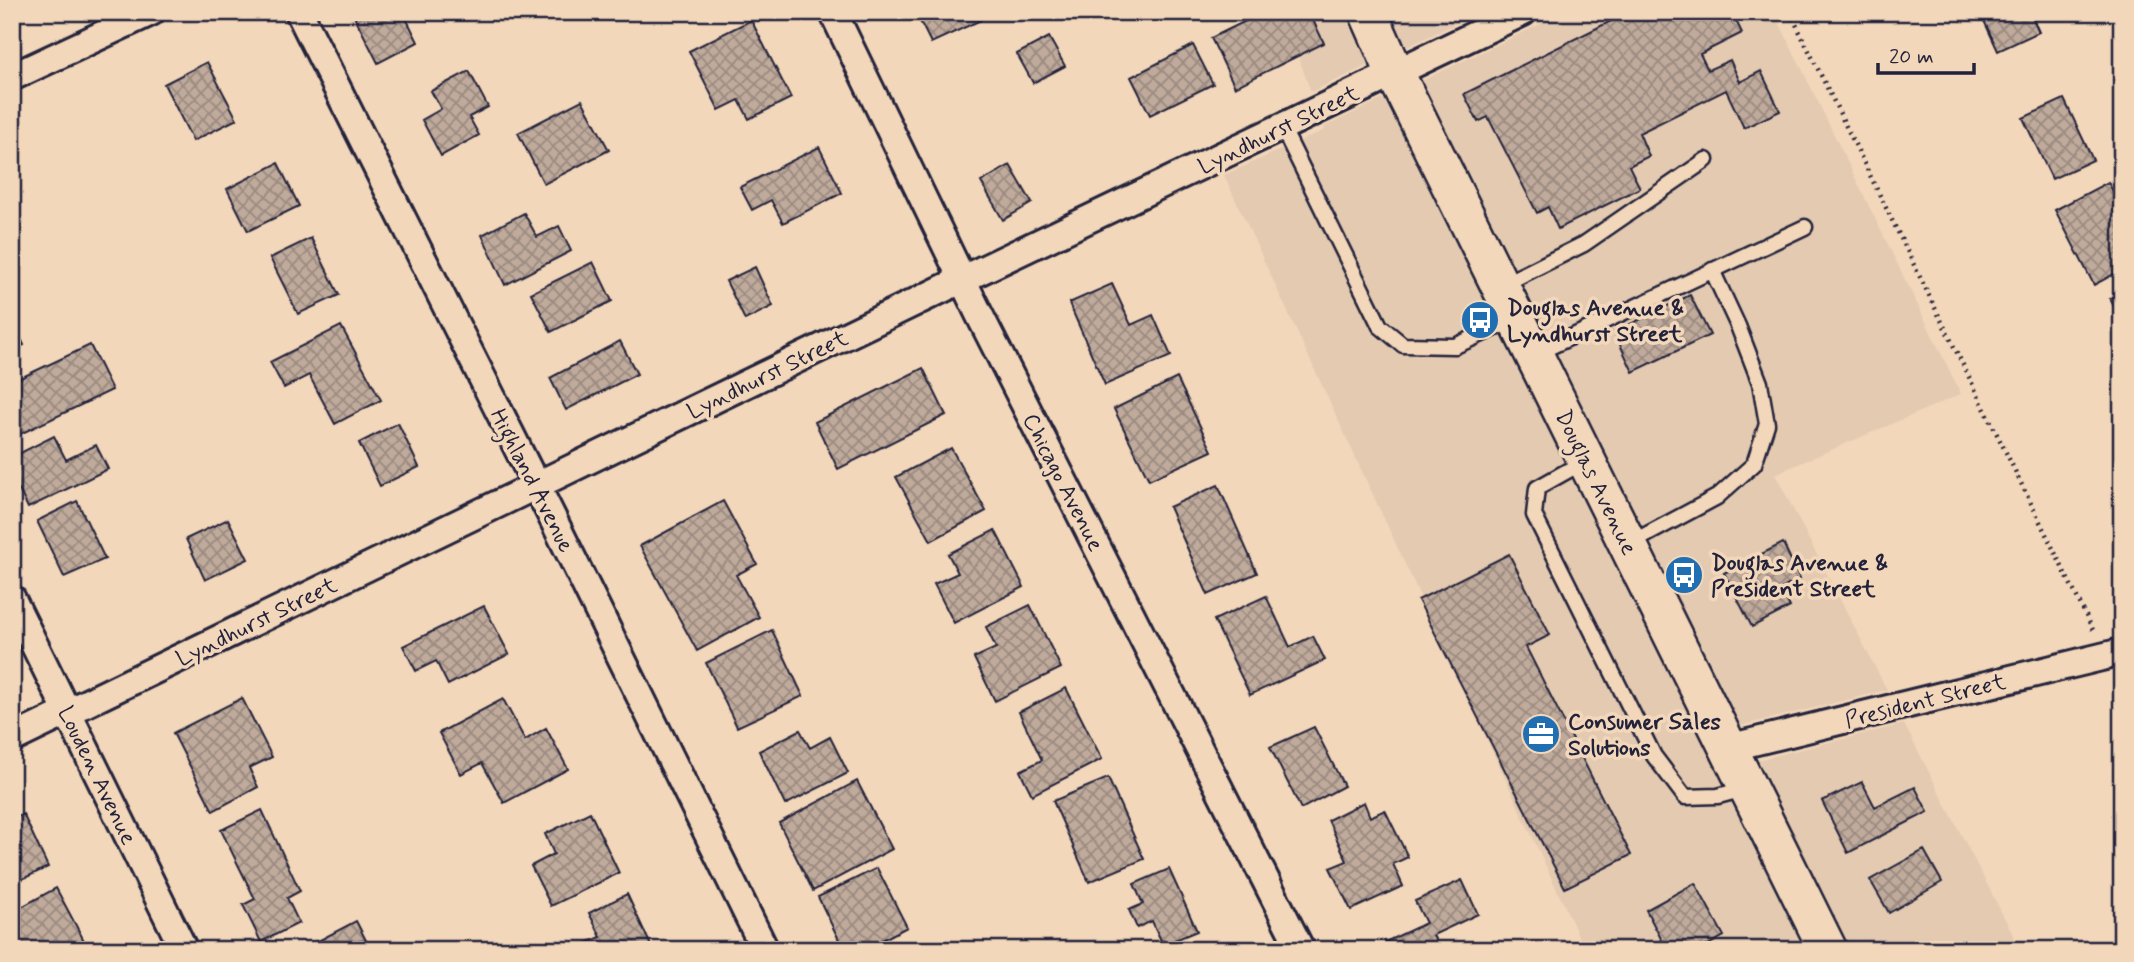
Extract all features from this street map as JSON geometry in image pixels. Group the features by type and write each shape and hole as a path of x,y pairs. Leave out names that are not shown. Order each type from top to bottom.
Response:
{"street":[{"path":"12,78 151,12"},
{"name":"Highland Avenue","path":"299,12 765,950"},
{"name":"Chicago Avenue","path":"833,12 963,279 1301,950"},
{"name":"Douglas Avenue","path":"1368,12 1395,73 1825,949"},
{"name":"Lyndhurst Street","path":"12,738 1523,12"},
{"name":"Louden Avenue","path":"12,599 184,950"},
{"name":"President Street","path":"1728,748 2114,654"}],"lane":[{"path":"1282,127 1380,326 1395,339 1403,345 1455,345 1517,319"},
{"path":"1500,285 1584,244 1706,160"},
{"path":"1534,354 1805,227"},
{"path":"1628,545 1717,497 1754,464 1767,424 1760,383 1712,270"},
{"path":"1587,460 1537,488 1534,515 1654,756 1685,797 1718,796 1748,788"}],"path":[{"path":"1790,12 2114,654"}],"shaded area":[{"path":"1282,12 1350,12 1373,63 1311,92"},
{"path":"1386,12 1480,12 1403,49"},
{"path":"1566,12 1774,12 1961,394 1775,474 1887,690 1736,727 1419,82"},
{"path":"1389,96 1713,754 1717,770 1720,769 1804,937 1776,950 1585,950 1224,175 1325,130 1324,127"},
{"path":"1904,724 2021,950 1847,950 1753,761"}],"building":[{"path":"352,12 403,12 418,42 378,63"},
{"path":"940,12 978,12 981,20 931,43 920,21"},
{"path":"1264,12 1309,12 1324,43 1235,87 1211,38"},
{"path":"1629,12 1732,12 1742,33 1700,54 1708,70 1730,60 1740,82 1761,71 1780,111 1744,128 1726,90 1639,133 1649,156 1629,166 1640,188 1558,229 1548,207 1537,213 1488,117 1478,122 1464,94"},
{"path":"1980,12 2030,12 2039,32 1998,51"},
{"path":"751,20 791,98 749,119 739,100 719,110 689,51"},
{"path":"1049,37 1065,66 1033,83 1017,54"},
{"path":"1193,45 1213,84 1150,115 1131,77"},
{"path":"207,62 237,119 193,141 164,84"},
{"path":"469,71 488,107 469,117 479,135 441,156 422,120 441,109 431,91"},
{"path":"2064,99 2093,160 2052,179 2023,118"},
{"path":"582,100 609,150 544,184 518,133"},
{"path":"819,147 842,193 783,223 771,200 752,210 740,187"},
{"path":"278,163 299,206 248,231 227,189"},
{"path":"1010,165 1032,203 1003,220 981,182"},
{"path":"2108,182 2122,208 2122,270 2094,285 2055,210"},
{"path":"524,213 537,237 559,226 571,251 505,285 482,235"},
{"path":"311,238 339,295 298,314 270,258"},
{"path":"593,262 612,301 551,332 531,293"},
{"path":"755,267 773,306 745,320 726,281"},
{"path":"1112,284 1131,325 1153,315 1171,356 1105,385 1069,303"},
{"path":"2122,293 2122,321 2110,299"},
{"path":"1690,295 1710,335 1633,372 1614,332"},
{"path":"12,320 24,345 12,351"},
{"path":"341,326 381,400 335,424 309,375 284,388 270,362"},
{"path":"620,341 637,374 566,410 550,378"},
{"path":"90,345 112,390 12,438 12,382"},
{"path":"923,368 946,415 838,469 815,422"},
{"path":"1177,378 1212,451 1149,480 1114,409"},
{"path":"398,423 419,467 380,486 359,443"},
{"path":"54,436 66,460 96,445 108,469 28,508 12,476 12,457"},
{"path":"951,448 986,511 931,541 896,477"},
{"path":"1218,485 1257,573 1208,595 1169,507"},
{"path":"77,501 105,559 64,577 37,521"},
{"path":"723,501 757,564 736,575 759,617 697,651 640,546"},
{"path":"228,519 248,559 205,580 186,539"},
{"path":"995,530 1024,587 954,623 934,584 958,573 948,554"},
{"path":"1783,543 1800,579 1781,589 1790,607 1752,627 1724,573"},
{"path":"1509,554 1550,635 1526,647 1631,855 1565,888 1418,600"},
{"path":"1266,596 1290,647 1313,636 1325,660 1250,695 1214,620"},
{"path":"1030,605 1061,668 995,701 974,658 996,648 986,627"},
{"path":"484,606 509,654 448,685 436,661 416,671 403,646"},
{"path":"772,630 803,696 737,727 706,663"},
{"path":"1066,688 1102,759 1032,795 1020,771 1042,760 1019,712"},
{"path":"242,698 272,757 249,768 258,787 213,811 173,733"},
{"path":"503,699 525,740 546,728 568,769 504,803 482,763 461,774 439,733"},
{"path":"1314,727 1344,786 1301,809 1270,747"},
{"path":"800,730 810,748 830,737 848,773 785,805 759,751"},
{"path":"1108,778 1144,859 1089,882 1053,801"},
{"path":"857,781 892,849 813,891 779,823"},
{"path":"1862,782 1875,807 1915,787 1928,812 1848,853 1822,801"},
{"path":"1364,802 1370,817 1385,810 1408,857 1393,864 1403,886 1351,910 1330,868 1347,861 1328,820"},
{"path":"262,810 300,891 287,898 299,923 261,942 243,905 255,899 221,830"},
{"path":"590,812 619,873 551,906 531,866 554,854 545,834"},
{"path":"23,814 48,867 12,884 12,819"},
{"path":"1924,850 1942,882 1889,913 1870,880"},
{"path":"877,868 907,927 863,950 844,950 818,897"},
{"path":"1169,869 1197,931 1163,945 1152,921 1137,928 1129,910 1143,904 1134,884"},
{"path":"1462,880 1478,914 1433,935 1440,950 1388,950 1385,942 1426,923 1415,901"},
{"path":"1695,883 1724,936 1699,950 1667,950 1646,910"},
{"path":"56,888 89,950 12,950 12,912"},
{"path":"627,894 653,950 583,950 581,945 601,937 589,913"},
{"path":"356,921 371,950 301,950"}],"place":[{"name":"Douglas Avenue & Lyndhurst Street","path":"1480,320"},
{"name":"Douglas Avenue & President Street","path":"1684,575"},
{"name":"Consumer Sales Solutions","path":"1541,734"}]}
